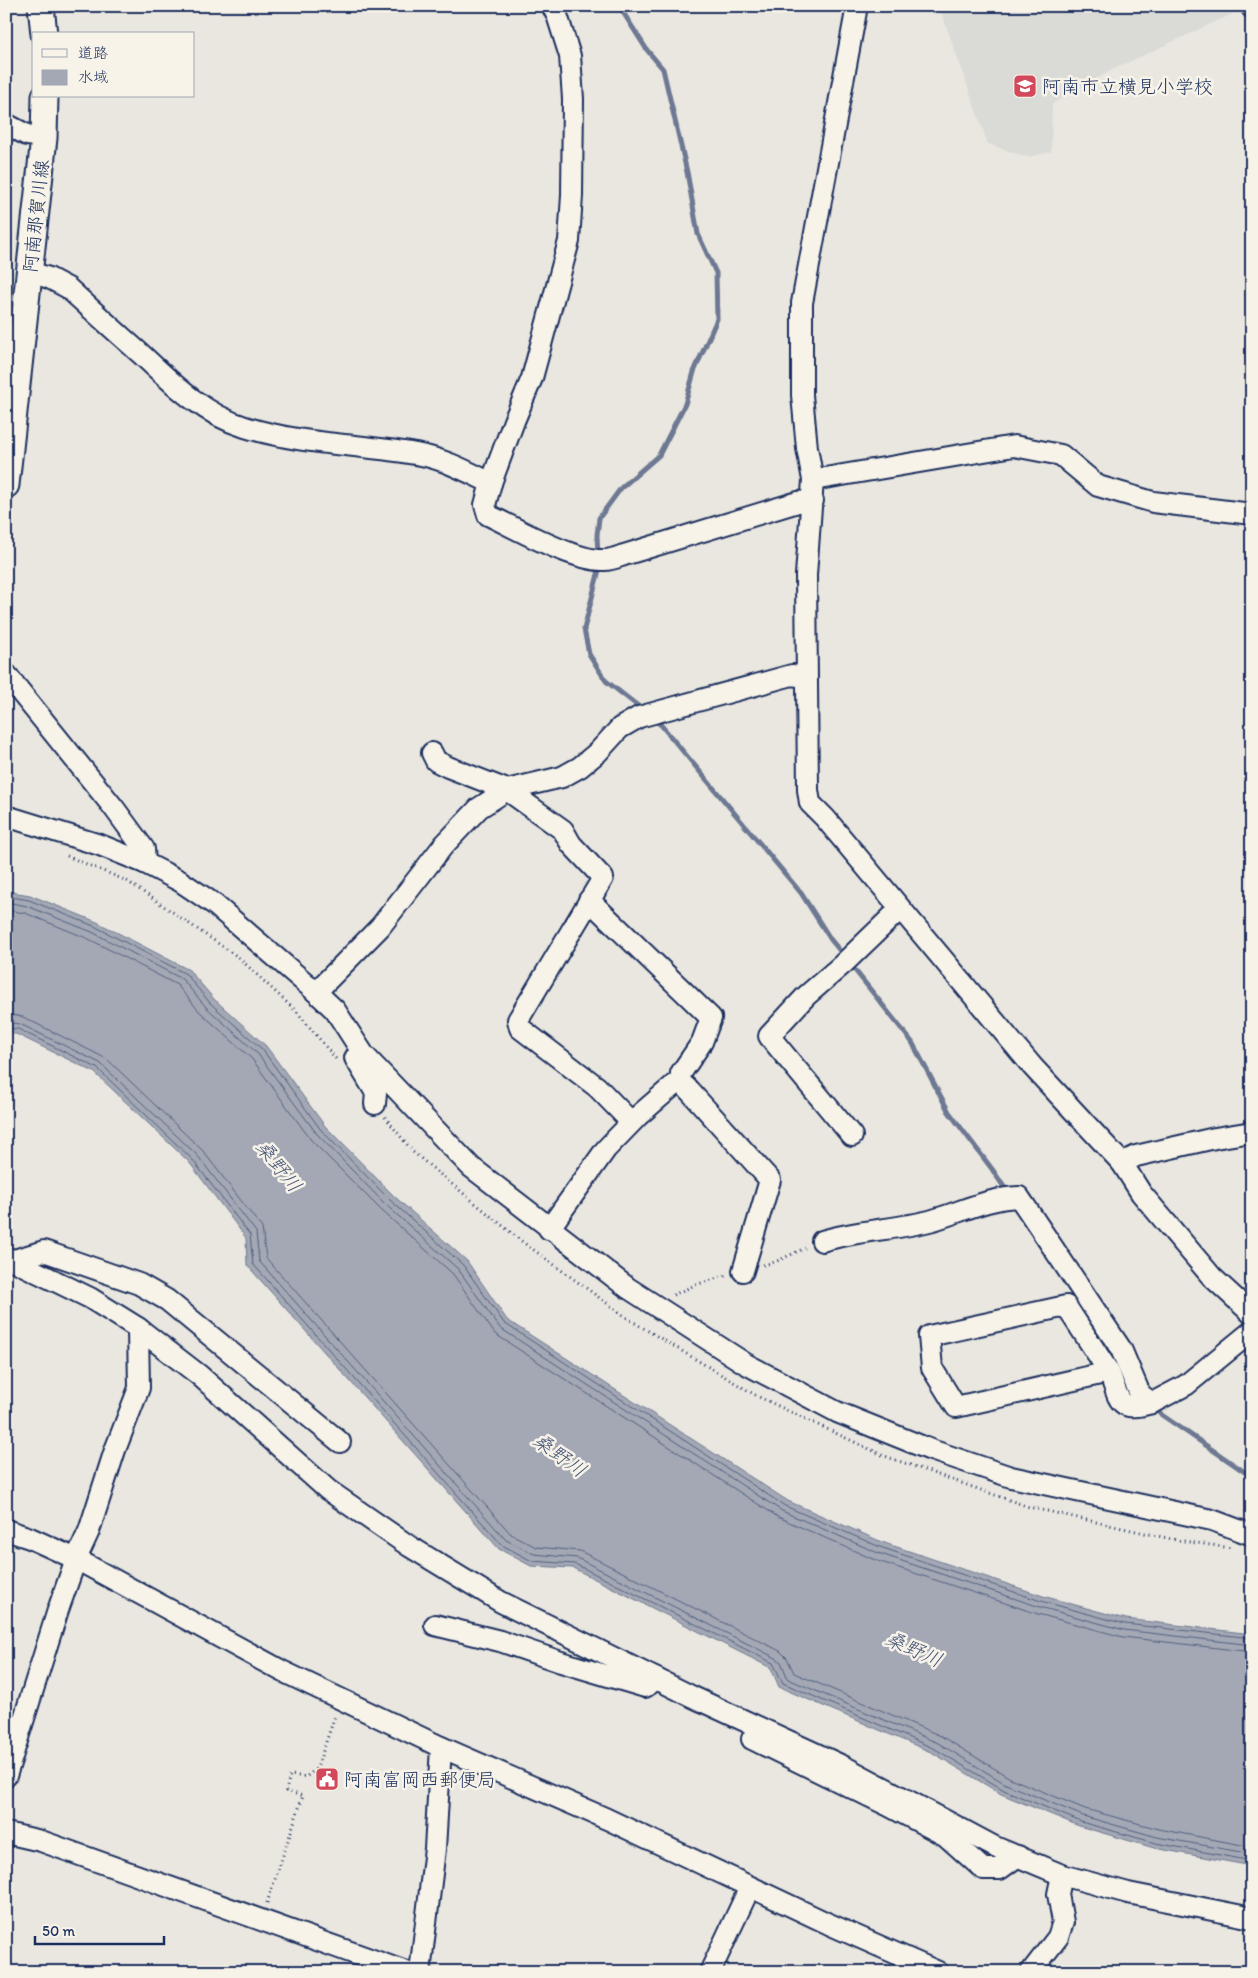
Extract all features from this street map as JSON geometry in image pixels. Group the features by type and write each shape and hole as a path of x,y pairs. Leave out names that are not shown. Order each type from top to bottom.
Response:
{"main road":[{"path":"41,6 44,32"},
{"name":"阿南那賀川線","path":"6,485 44,138 45,98"}],"street":[{"path":"552,6 557,14 570,56 573,99 572,195 569,241 532,378 491,483 485,505 488,515 557,548 598,560 605,560 798,502 813,501"},
{"path":"857,6 802,303 802,394 807,448 814,480 806,575 806,677 808,790 810,803 825,818 1032,1066 1122,1163 1141,1194 1212,1277 1252,1314"},
{"path":"6,124 28,135 44,138"},
{"path":"30,272 49,278 68,288 171,382 193,400 216,415 245,427 282,436 421,455 445,462 491,483"},
{"path":"814,480 1014,446 1061,455 1098,486 1153,502 1252,514"},
{"path":"6,674 114,808 144,849 145,863"},
{"path":"316,992 380,927 449,840 479,808 507,790 562,777 580,767 598,752 620,728 639,717 792,675 806,677"},
{"path":"432,753 436,761 448,767 507,790 562,830 571,844 603,878 518,1020 520,1028 597,1087 631,1122"},
{"path":"6,816 100,845 145,863 180,882 214,904 335,1010 364,1055 464,1160 549,1229 654,1306 746,1364 837,1412 931,1450 1011,1476 1212,1520 1252,1536"},
{"path":"590,900 711,1018 702,1042 681,1073 680,1083"},
{"path":"852,1136 769,1036 806,996 843,964 900,909"},
{"path":"316,992 376,1093 375,1104"},
{"path":"549,1229 606,1149 631,1122 675,1084 680,1083 686,1087 770,1180 743,1271"},
{"path":"1122,1163 1136,1156 1215,1138 1252,1132"},
{"path":"822,1241 845,1234 931,1220 984,1202 1018,1197 1121,1349 1140,1394 1152,1403"},
{"path":"10,1259 44,1251 140,1284 167,1300 340,1442"},
{"path":"10,1259 90,1298 138,1328 199,1375 328,1490 409,1546 501,1602 651,1683 847,1768 995,1847 1062,1875 1128,1893 1252,1918"},
{"path":"1109,1372 956,1407 932,1368 928,1336 1066,1306 1109,1372 1121,1402 1128,1407 1140,1407 1152,1403 1186,1385 1252,1331"},
{"path":"6,1776 76,1559 89,1531 115,1450 139,1388 138,1328"},
{"path":"6,1530 30,1538 76,1559 282,1671 441,1747 607,1819 750,1887 938,1972"},
{"path":"435,1625 500,1641 561,1662 651,1683"},
{"path":"420,1972 435,1849 441,1747"},
{"path":"6,1833 41,1841 406,1972"},
{"path":"1031,1972 1058,1937 1063,1922 1058,1894 1062,1875"},
{"path":"710,1972 750,1887"}],"path":[{"path":"66,855 128,881 238,957 297,1012 339,1062"},
{"path":"375,1104 413,1152 520,1240 630,1320 757,1396 882,1455 1029,1507 1176,1540 1233,1548"},
{"path":"261,1920 304,1796 286,1791 290,1775 306,1777 317,1768 341,1699"}],"shaded area":[{"name":"阿南市立横見小学校","path":"939,6 1242,6 1243,9 1114,69 1052,104 1051,152 1027,157 988,144"}],"water":[{"name":"桑野川","path":"6,891 30,895 97,922 189,970 214,999 266,1046 325,1126 394,1196 467,1261 507,1320 788,1501 882,1542 1043,1596 1126,1619 1252,1634 1252,1866 1154,1848 1079,1826 1001,1794 933,1753 779,1687 771,1668 573,1568 531,1566 499,1549 247,1265 246,1238 189,1162 94,1072 16,1034 6,1033"}],"waterway":[{"path":"598,555 597,535 599,518 621,488 659,455 685,404 694,372 717,319 716,273 698,234 687,172 663,69 647,50 619,6"},
{"path":"599,563 599,570 584,629 589,654 606,681 643,710"},
{"path":"653,719 661,725 801,893 831,940 845,957"},
{"path":"850,964 912,1042 949,1112 1008,1193"},
{"path":"1108,1347 1128,1388"},
{"path":"1156,1411 1252,1477"}],"place":[{"name":"阿南市立横見小学校","path":"1025,86"},
{"name":"阿南富岡西郵便局","path":"327,1779"}]}
